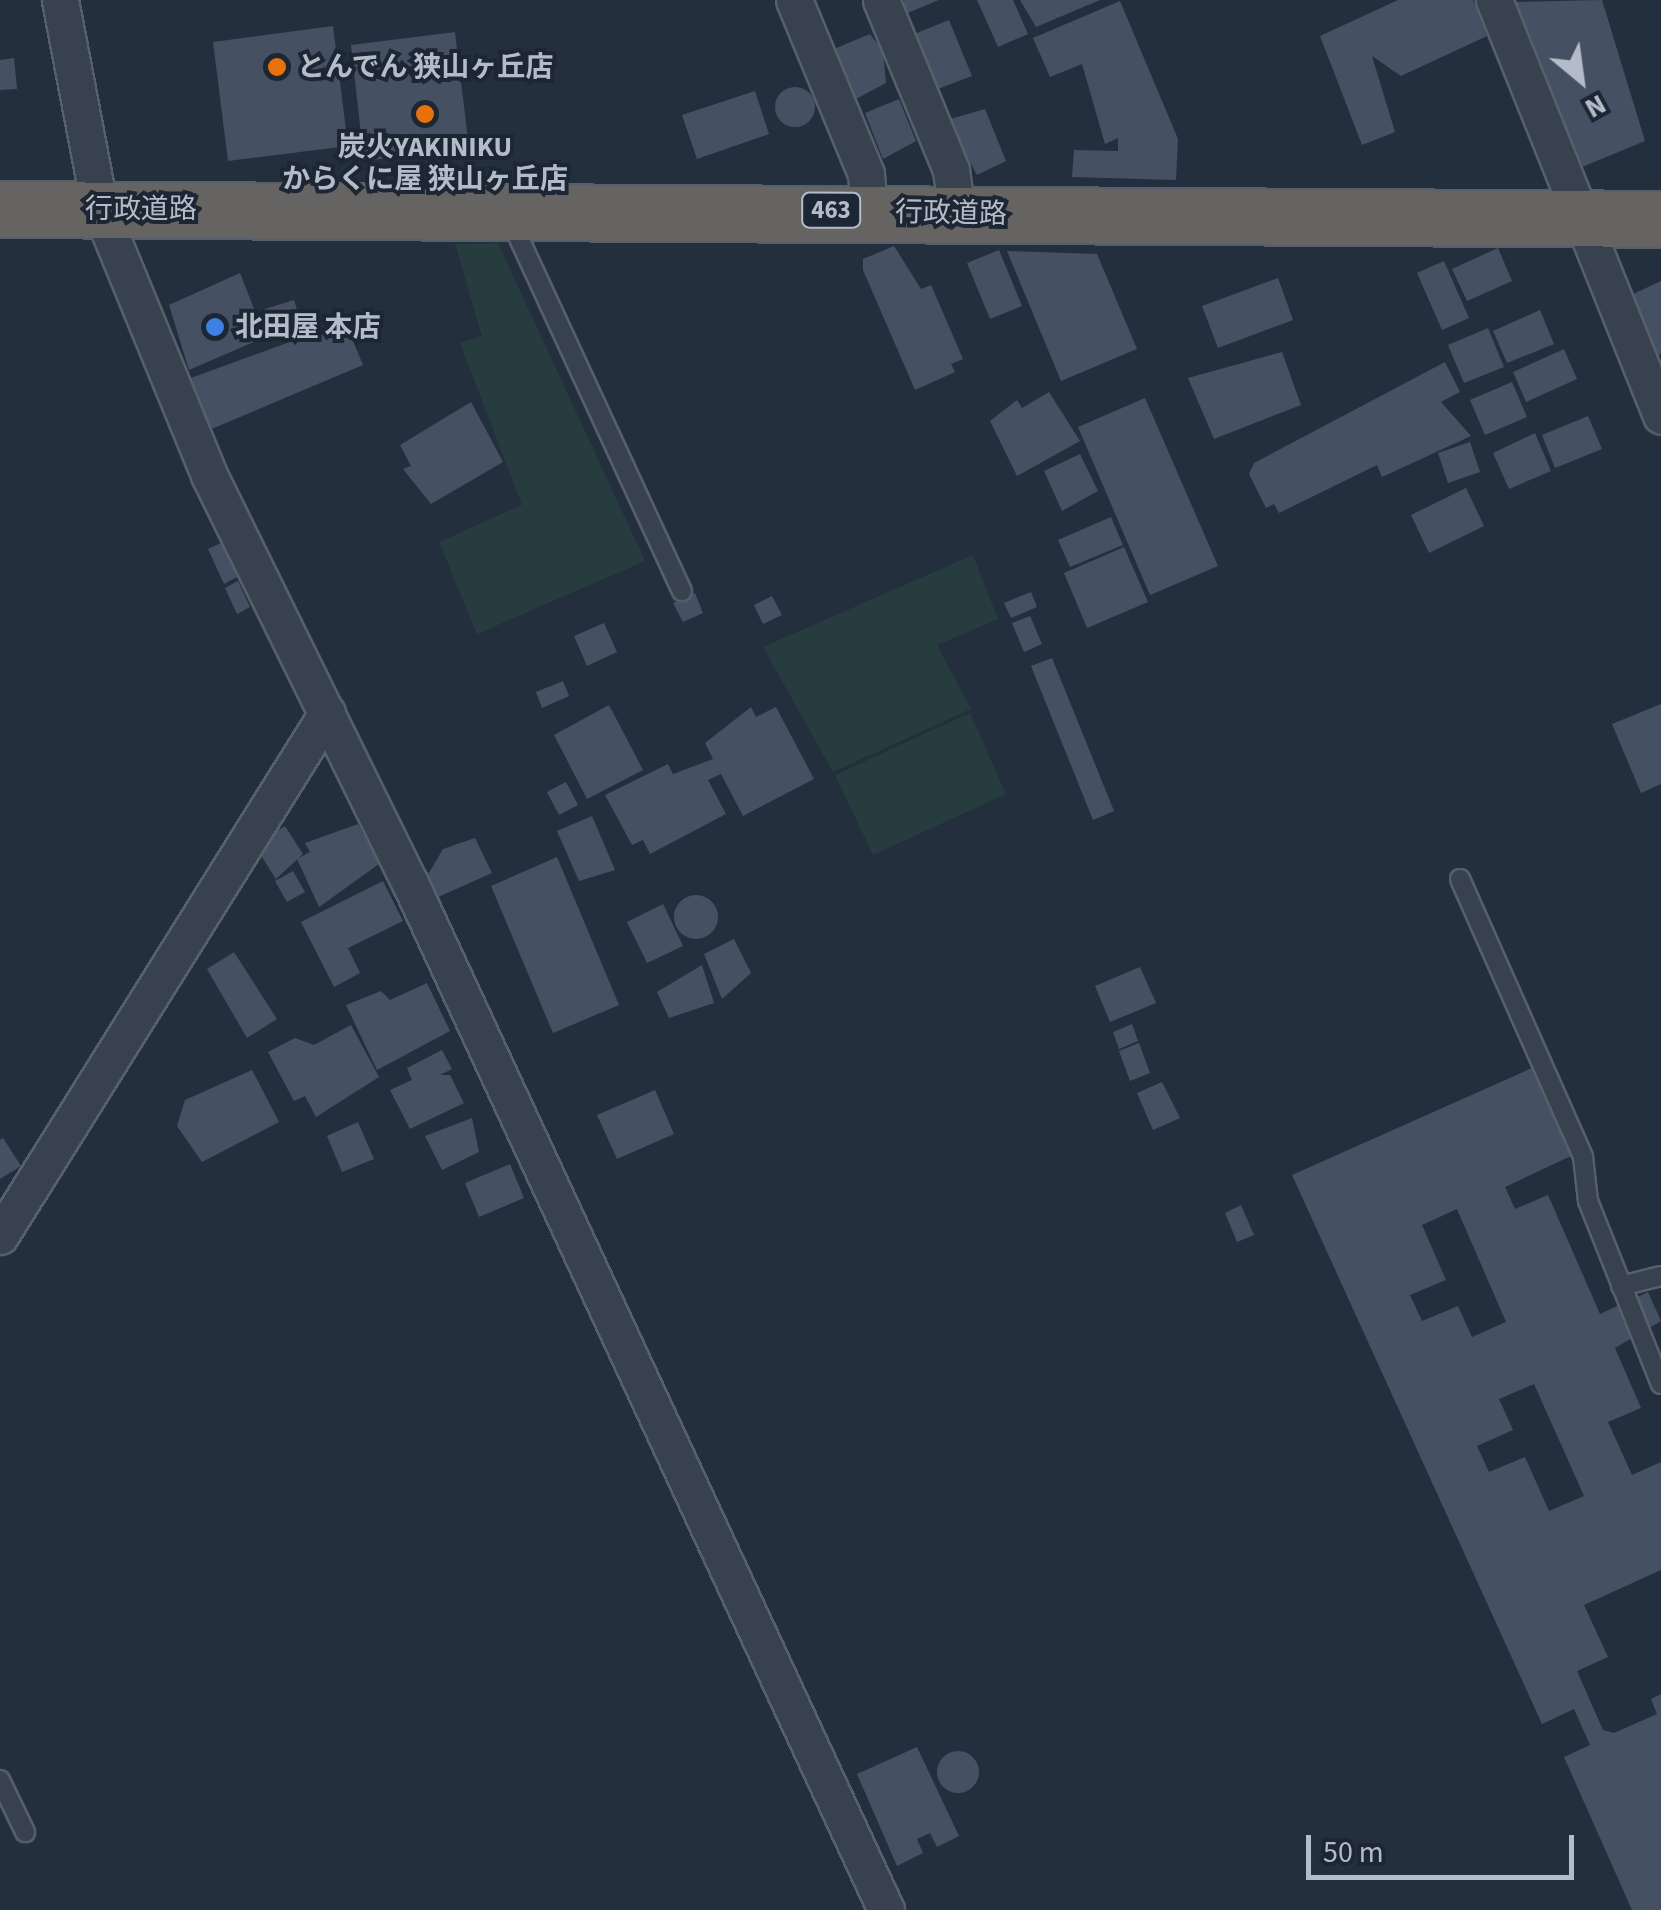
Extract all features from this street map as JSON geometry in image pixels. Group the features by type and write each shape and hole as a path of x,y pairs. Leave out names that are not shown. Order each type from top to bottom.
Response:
{"highway":[{"name":"行政道路","path":"0,208 505,208 1661,219"}],"street":[{"path":"60,0 100,209 210,475 328,713 886,1910"},
{"path":"794,0 866,174 869,211"},
{"path":"881,0 951,170 957,214"},
{"path":"1494,0 1661,416"},
{"path":"0,1236 328,713"}],"lane":[{"path":"505,208 682,590"},
{"path":"1460,879 1583,1157 1588,1201 1661,1384"},
{"path":"1621,1286 1661,1276"},
{"path":"0,1780 24,1832"}],"green space":[{"path":"498,243 645,561 477,634 439,542 522,505 460,343 482,336 455,244"},
{"path":"973,555 998,619 937,645 971,709 833,772 763,647"},
{"path":"970,713 1006,794 873,855 835,775"}],"building":[{"path":"904,0 939,0 905,14"},
{"path":"977,0 1013,0 1028,34 998,47"},
{"path":"1020,0 1100,0 1036,27"},
{"path":"1398,0 1473,0 1487,36 1401,76 1372,56 1395,132 1362,145 1320,36"},
{"path":"1602,0 1645,141 1582,167 1513,2"},
{"path":"1120,1 1178,139 1176,180 1072,177 1074,150 1118,151 1118,138 1105,144 1082,64 1050,77 1033,38"},
{"path":"949,20 972,76 935,90 912,35"},
{"path":"333,26 348,146 228,161 213,42"},
{"path":"455,32 469,148 364,161 351,45"},
{"path":"870,34 883,51 886,83 854,100 834,49"},
{"path":"14,58 17,89 0,90 0,60"},
{"path":"795,87 809,93 815,107 809,121 795,127 781,121 775,107 781,93"},
{"path":"755,91 769,134 697,159 682,115"},
{"path":"899,99 916,141 883,159 865,113"},
{"path":"985,109 1006,161 977,175 947,120"},
{"path":"894,246 921,289 931,285 963,359 951,364 955,372 915,390 863,270 863,259"},
{"path":"1498,248 1512,281 1467,301 1452,269"},
{"path":"999,250 1022,306 990,319 967,263"},
{"path":"1007,251 1097,254 1137,349 1061,381"},
{"path":"1444,261 1469,318 1442,330 1417,273"},
{"name":"北田屋 本店","path":"240,273 265,337 189,370 169,305"},
{"path":"1278,278 1293,320 1218,348 1202,306"},
{"path":"1661,281 1661,354 1657,356 1627,297"},
{"path":"294,300 303,330 272,340 262,310"},
{"path":"1540,310 1554,344 1507,363 1493,331"},
{"path":"345,322 363,365 209,430 188,379"},
{"path":"1488,328 1504,367 1464,383 1448,345"},
{"path":"1564,349 1577,379 1526,402 1513,372"},
{"path":"1282,352 1301,405 1214,439 1188,378"},
{"path":"1445,362 1460,392 1441,402 1471,436 1382,477 1377,465 1279,513 1274,504 1266,508 1249,474 1254,463"},
{"path":"1512,382 1527,417 1485,435 1470,400"},
{"path":"1049,392 1080,441 1017,476 990,421 1017,400 1022,408"},
{"path":"1145,398 1218,566 1150,595 1078,427"},
{"path":"471,402 503,462 431,504 403,469 411,466 400,445"},
{"path":"1588,416 1602,449 1555,468 1542,435"},
{"path":"1535,433 1551,471 1509,489 1493,453"},
{"path":"1470,442 1480,472 1448,483 1438,453"},
{"path":"1080,454 1098,491 1062,511 1044,471"},
{"path":"1466,488 1484,526 1429,553 1411,515"},
{"path":"1111,517 1123,545 1070,567 1058,540"},
{"path":"221,543 237,577 224,584 208,549"},
{"path":"1124,547 1148,602 1087,628 1064,573"},
{"path":"238,581 250,607 237,614 225,588"},
{"path":"1031,592 1037,607 1011,618 1004,603"},
{"path":"695,593 703,613 683,622 673,603"},
{"path":"772,596 782,615 763,624 754,605"},
{"path":"1030,616 1042,644 1024,652 1012,623"},
{"path":"604,623 617,652 587,666 574,636"},
{"path":"1052,658 1114,811 1093,820 1031,666"},
{"path":"563,681 569,696 542,708 536,692"},
{"path":"1661,704 1661,784 1641,793 1612,724"},
{"path":"609,705 643,770 587,799 554,735"},
{"path":"751,707 756,717 776,707 814,779 743,816 721,774 708,780 726,814 650,854 643,840 632,845 605,795 668,764 673,774 713,759 705,743"},
{"path":"566,782 578,805 559,815 547,792"},
{"path":"592,816 615,870 579,881 557,831"},
{"path":"358,824 379,864 319,907 297,859 310,852 305,843"},
{"path":"285,826 303,854 276,879 255,846"},
{"path":"475,838 492,873 436,898 426,878 443,849"},
{"path":"557,857 619,1005 553,1033 491,886"},
{"path":"293,871 305,892 287,902 275,881"},
{"path":"383,881 403,921 348,948 360,973 334,987 301,922"},
{"path":"696,895 711,902 718,917 711,932 696,939 681,932 674,917 681,902"},
{"path":"663,904 683,946 647,963 627,922"},
{"path":"734,939 751,973 722,999 704,954"},
{"path":"234,952 277,1019 247,1038 207,969"},
{"path":"702,965 714,1003 669,1018 657,992"},
{"path":"1140,967 1156,1003 1110,1022 1095,986"},
{"path":"427,983 450,1031 377,1070 346,1005 381,991 390,1000"},
{"path":"1132,1024 1138,1041 1119,1049 1113,1032"},
{"path":"351,1025 379,1077 316,1117 305,1096 294,1101 268,1052 295,1038 314,1045"},
{"path":"1139,1043 1150,1073 1130,1081 1119,1051"},
{"path":"442,1050 452,1069 440,1075 450,1075 464,1103 410,1129 390,1090 412,1080 407,1068"},
{"path":"1532,1068 1571,1156 1505,1187 1515,1209 1548,1195 1600,1314 1648,1292 1661,1321 1615,1348 1641,1408 1608,1422 1632,1475 1661,1462 1661,1570 1584,1605 1608,1657 1577,1671 1603,1730 1614,1733 1657,1714 1651,1699 1661,1694 1661,1910 1632,1910 1564,1757 1590,1745 1574,1709 1542,1724 1292,1175","holes":["1457,1209 1506,1322 1472,1337 1458,1306 1422,1321 1410,1295 1446,1280 1422,1225","1534,1384 1584,1496 1549,1511 1525,1457 1489,1472 1477,1446 1513,1430 1499,1399"]},
{"path":"252,1070 279,1122 202,1162 177,1126 185,1100"},
{"path":"1162,1082 1180,1118 1153,1130 1137,1093"},
{"path":"655,1090 674,1134 617,1159 597,1115"},
{"path":"472,1118 479,1152 442,1170 425,1136"},
{"path":"358,1122 374,1159 342,1172 327,1136"},
{"path":"3,1138 21,1166 0,1179 0,1140"},
{"path":"510,1164 524,1198 479,1217 465,1183"},
{"path":"1241,1205 1254,1235 1237,1242 1225,1213"},
{"path":"917,1747 959,1836 937,1847 930,1833 917,1839 923,1853 897,1866 857,1774"},
{"path":"958,1751 973,1757 979,1772 973,1787 958,1793 943,1787 937,1772 943,1757"}],"place":[{"name":"とんでん 狭山ヶ丘店","path":"277,67"},
{"name":"炭火YAKINIKU からくに屋 狭山ヶ丘店","path":"425,114"},
{"name":"北田屋 本店","path":"215,327"}]}
